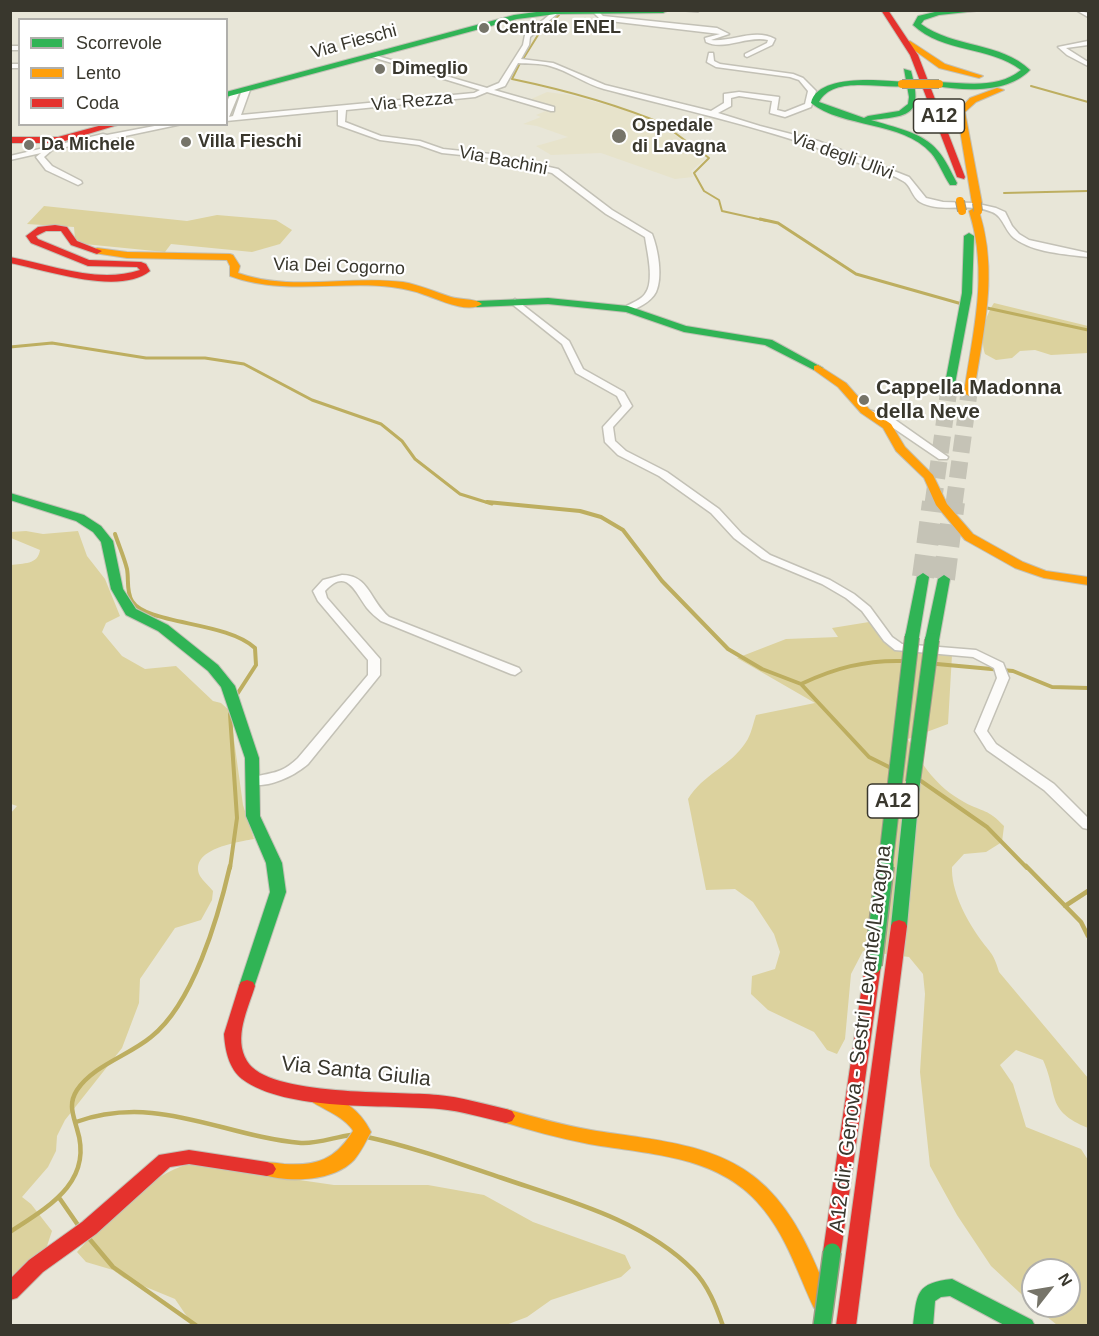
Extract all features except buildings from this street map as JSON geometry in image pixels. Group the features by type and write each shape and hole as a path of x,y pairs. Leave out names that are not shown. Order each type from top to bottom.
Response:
{"main road":[{"name":"Via Fieschi","path":"236,93 517,17 556,12 599,14 697,10"},
{"name":"A12","path":"875,10 901,42 953,183 972,212 968,284 949,389"},
{"name":"A12","path":"884,10 933,99 985,255 985,285 972,358 969,393"},
{"path":"953,183 933,150 918,139 832,113 815,103 816,98 829,87 843,85 999,84 1017,79 1024,74 1024,66 1000,56 935,38 922,32 917,25 921,18 939,13 983,10"},
{"path":"901,42 924,56 963,73 990,76 1010,72 1014,67 1000,56"},
{"path":"816,98 824,107 850,116 877,118 908,110 915,101 915,96 901,42"},
{"path":"970,47 1018,57 1031,63 1036,70 1034,76 1027,82 974,98 965,103 961,112 972,212"},
{"path":"10,140 50,144 98,134 113,126"},
{"name":"Via Dei Cogorno","path":"10,260 109,278 133,278 145,271 143,266 134,263 98,265 73,260 34,241 33,232 52,227 64,229 71,242 90,250 149,255 230,257 235,266 233,274 240,278 266,283 384,283 410,286 462,305 548,301 628,309 684,329 768,342 827,373 842,385 865,411 886,426 900,449 929,477 942,505 969,537 1019,565 1044,574 1089,581"},
{"name":"Via Santa Giulia","path":"10,496 80,518 101,533 107,541 117,588 131,612 163,628 213,668 228,686 252,758 255,782 253,816 274,862 278,892 232,1034 232,1047 243,1071 263,1083 303,1091 452,1104 589,1137 661,1146 711,1162 746,1181 771,1205 812,1276 830,1326"},
{"name":"A12","path":"822,1326 873,965 912,637 923,577"},
{"name":"A12 dir. Genova - Sestri Levante/Lavagna","path":"846,1326 895,968 914,782 932,640 944,579"},
{"path":"10,1292 36,1266 89,1227 165,1160 182,1156 200,1156 263,1170 305,1172 330,1166 348,1156 362,1132 358,1118 349,1110 303,1091"},
{"path":"923,1326 926,1297 936,1289 952,1287 1025,1326"}],"street":[{"path":"1079,10 1089,15"},
{"name":"Via Rezza","path":"228,119 460,99 488,90 502,84 527,36 556,12"},
{"path":"599,14 611,20 717,30 726,34 707,39 715,43 750,36 772,39 770,44 747,55"},
{"path":"1089,43 1061,47 1069,54 1089,63"},
{"name":"Via degli Ulivi","path":"711,54 710,62 718,66 791,75 801,79 812,91 808,105 785,115 774,112 776,99 739,94 727,96 728,104 712,113"},
{"path":"372,56 525,101 524,105 529,110 542,111 548,108"},
{"name":"Via degli Ulivi","path":"516,61 552,64 603,87 712,113 841,151 913,183 918,196 925,201 946,206 998,211 1002,214 1007,228 1019,239 1035,246 1089,255"},
{"path":"228,111 236,93"},
{"path":"236,93 236,118"},
{"name":"Via Bachini","path":"342,108 341,123 371,136 528,164 555,171 568,179 609,212 649,236 654,262 653,290 649,296 628,309"},
{"path":"98,134 106,138 169,126"},
{"path":"10,158 50,144"},
{"path":"50,144 40,157 49,168 78,183"},
{"path":"515,302 566,343 579,371 621,394 627,406 608,427 610,442 622,453 663,474 715,511 738,536 766,557 826,582 850,596 866,609 888,639 899,647 976,654 999,666 1003,678 981,731 991,747 1049,787 1089,825"},
{"path":"865,411 890,421 943,457"},
{"path":"255,782 292,771 335,724 374,675 376,667 374,659 322,599 320,591 330,581 339,579 355,581 362,586 374,610 385,620 515,671"}],"shaded area":[{"name":"Ospedale di Lavagna","path":"547,92 569,95 629,111 663,128 660,133 672,133 705,159 691,171 693,177 675,179 601,153 551,155 536,146 568,137 537,126 523,124 541,117 536,115 553,108 529,100"},
{"path":"44,206 187,221 217,215 276,220 292,230 280,244 252,252 171,244 165,252 84,244 75,239 74,227 27,224"},
{"path":"994,303 1088,326 1088,353 1051,355 1035,350 1020,351 1012,358 996,360 985,354 983,341 986,320"},
{"path":"26,531 43,534 78,531 87,556 105,579 120,616 106,623 102,632 122,656 145,669 176,666 213,701 221,703 230,711 243,805 254,839 216,849 201,859 198,867 200,876 213,891 212,900 201,920 175,928 140,979 139,1003 122,1048 65,1120 57,1136 56,1151 48,1167 22,1197 31,1204 52,1231 46,1249 11,1278 10,814 17,806 11,804 11,565 33,561 39,555 40,550 11,538 11,532"},
{"path":"869,622 878,633 896,647 915,652 952,655 948,724 908,739 938,783 964,802 989,813 1004,826 1002,842 986,852 964,854 952,867 956,894 968,920 993,956 999,972 1088,1078 1088,1128 1065,1115 1059,1108 1043,1060 1016,1050 1000,1065 1013,1084 1026,1127 1081,1149 1088,1160 1088,1325 1057,1325 1049,1318 1081,1318 1081,1258 1021,1258 1021,1294 991,1266 957,1215 930,1166 920,1072 925,994 923,974 909,957 863,951 851,974 845,1039 837,1054 827,1050 814,1032 768,1010 751,994 752,976 775,969 780,952 774,934 753,902 735,889 706,890 688,799 701,783 740,750 749,736 756,715 815,703 737,658 786,639 838,637 832,628"},
{"path":"189,1164 334,1185 428,1185 484,1195 533,1222 625,1255 631,1268 621,1277 551,1300 527,1317 506,1325 199,1326 190,1321 175,1299 124,1278 113,1270 86,1262 77,1252 128,1200 159,1177"}],"waterway":[{"path":"523,59 538,35 559,15"},
{"path":"520,63 512,79 590,98 666,125"},
{"path":"1031,86 1088,102"},
{"path":"671,130 709,158 694,173 704,191 719,200 722,211 767,221"},
{"path":"1004,193 1088,191"},
{"path":"760,219 778,223 856,274 962,304"},
{"path":"987,308 1088,330"},
{"path":"10,347 52,343 146,358 205,358 244,364 312,400 381,424 402,441 415,459 460,494 492,504"},
{"path":"487,502 580,511 601,517 623,530 662,581 728,649 762,669 801,684"},
{"path":"115,534 127,569 130,597 140,609 153,615 226,633 242,639 255,648 256,665 236,696"},
{"path":"801,684 850,666 903,661"},
{"path":"937,664 1013,671 1052,687 1088,688"},
{"path":"801,684 869,757 889,767"},
{"path":"230,714 237,818 230,868"},
{"path":"921,781 987,827 1027,868"},
{"path":"10,1232 52,1202 73,1178 79,1164 81,1148 72,1109 77,1090 92,1074 151,1037 179,1004 202,959 219,910 230,866"},
{"path":"1026,866 1065,906"},
{"path":"1065,906 1088,891"},
{"path":"1065,906 1081,922 1088,936"},
{"path":"76,1122 106,1114 134,1112 189,1119 244,1133 301,1143 351,1135"},
{"path":"367,1137 435,1156 552,1195 628,1225 673,1253 693,1270 707,1289 723,1326"},
{"path":"60,1199 80,1228"},
{"path":"87,1236 113,1267 197,1326"}],"tunnel":[{"path":"933,504 949,389"},
{"path":"954,504 969,393"},
{"path":"923,577 933,502"},
{"path":"944,579 954,502"}],"traffic: fast":[{"path":"939,84 985,86 1008,82 1026,70 1014,61 1001,56 943,40 917,25 921,18 939,13 983,10"},
{"path":"228,94 517,17 556,12 663,11"},
{"path":"868,118 893,115 908,110 913,97 907,71"},
{"path":"816,98 835,86 857,82 902,84"},
{"path":"816,98 815,103 828,109 925,143 934,151 953,183"},
{"path":"949,389 967,293 969,236"},
{"path":"477,304 548,301 628,309 684,329 768,342 818,368"},
{"path":"10,496 80,518 97,529 107,541 117,589 131,612 163,628 213,668 228,686 252,758 253,816 274,863 278,892 247,986"},
{"path":"912,637 923,577"},
{"path":"932,640 944,579"},
{"path":"873,965 912,637"},
{"path":"913,782 932,640"},
{"path":"899,926 913,782"},
{"path":"822,1326 832,1252"},
{"path":"923,1326 926,1297 936,1289 952,1287 1025,1326"}],"traffic: slow":[{"path":"676,10 698,10"},
{"path":"910,43 942,66 979,76"},
{"path":"902,84 939,84"},
{"path":"977,203 961,112 973,100 1000,90"},
{"path":"960,201 962,211"},
{"path":"977,203 978,211"},
{"path":"969,393 985,279 981,233 974,211"},
{"path":"97,251 127,255 230,257 235,266 233,274 267,283 402,285 448,300 477,304"},
{"path":"818,368 842,385 865,411 887,426 900,449 929,477 942,505 969,537 1019,565 1044,574 1088,581"},
{"path":"267,1169 287,1171 318,1169 337,1162 352,1148 362,1132 354,1118 343,1109 315,1096"},
{"path":"506,1116 580,1135 680,1152 722,1166 742,1177 770,1203 788,1229 821,1302"}],"traffic: jam":[{"path":"884,10 914,55 961,177"},
{"path":"10,140 58,140 110,126"},
{"path":"10,260 97,277 114,278 145,271 143,266 138,264 88,263 34,241 31,236 42,229 64,229 74,243 97,251"},
{"path":"846,1326 899,926"},
{"path":"832,1252 873,965"},
{"path":"247,986 232,1034 233,1045 238,1062 245,1071 265,1084 286,1090 340,1097 448,1103 506,1116"},
{"path":"10,1292 36,1266 89,1228 165,1160 189,1157 267,1169"}],"place":[{"name":"Centrale ENEL","path":"484,28"},
{"name":"Dimeglio","path":"380,69"},
{"name":"Ospedale di Lavagna","path":"619,136"},
{"name":"Villa Fieschi","path":"186,142"},
{"name":"Da Michele","path":"29,145"},
{"name":"Cappella Madonna della Neve","path":"864,400"}]}
